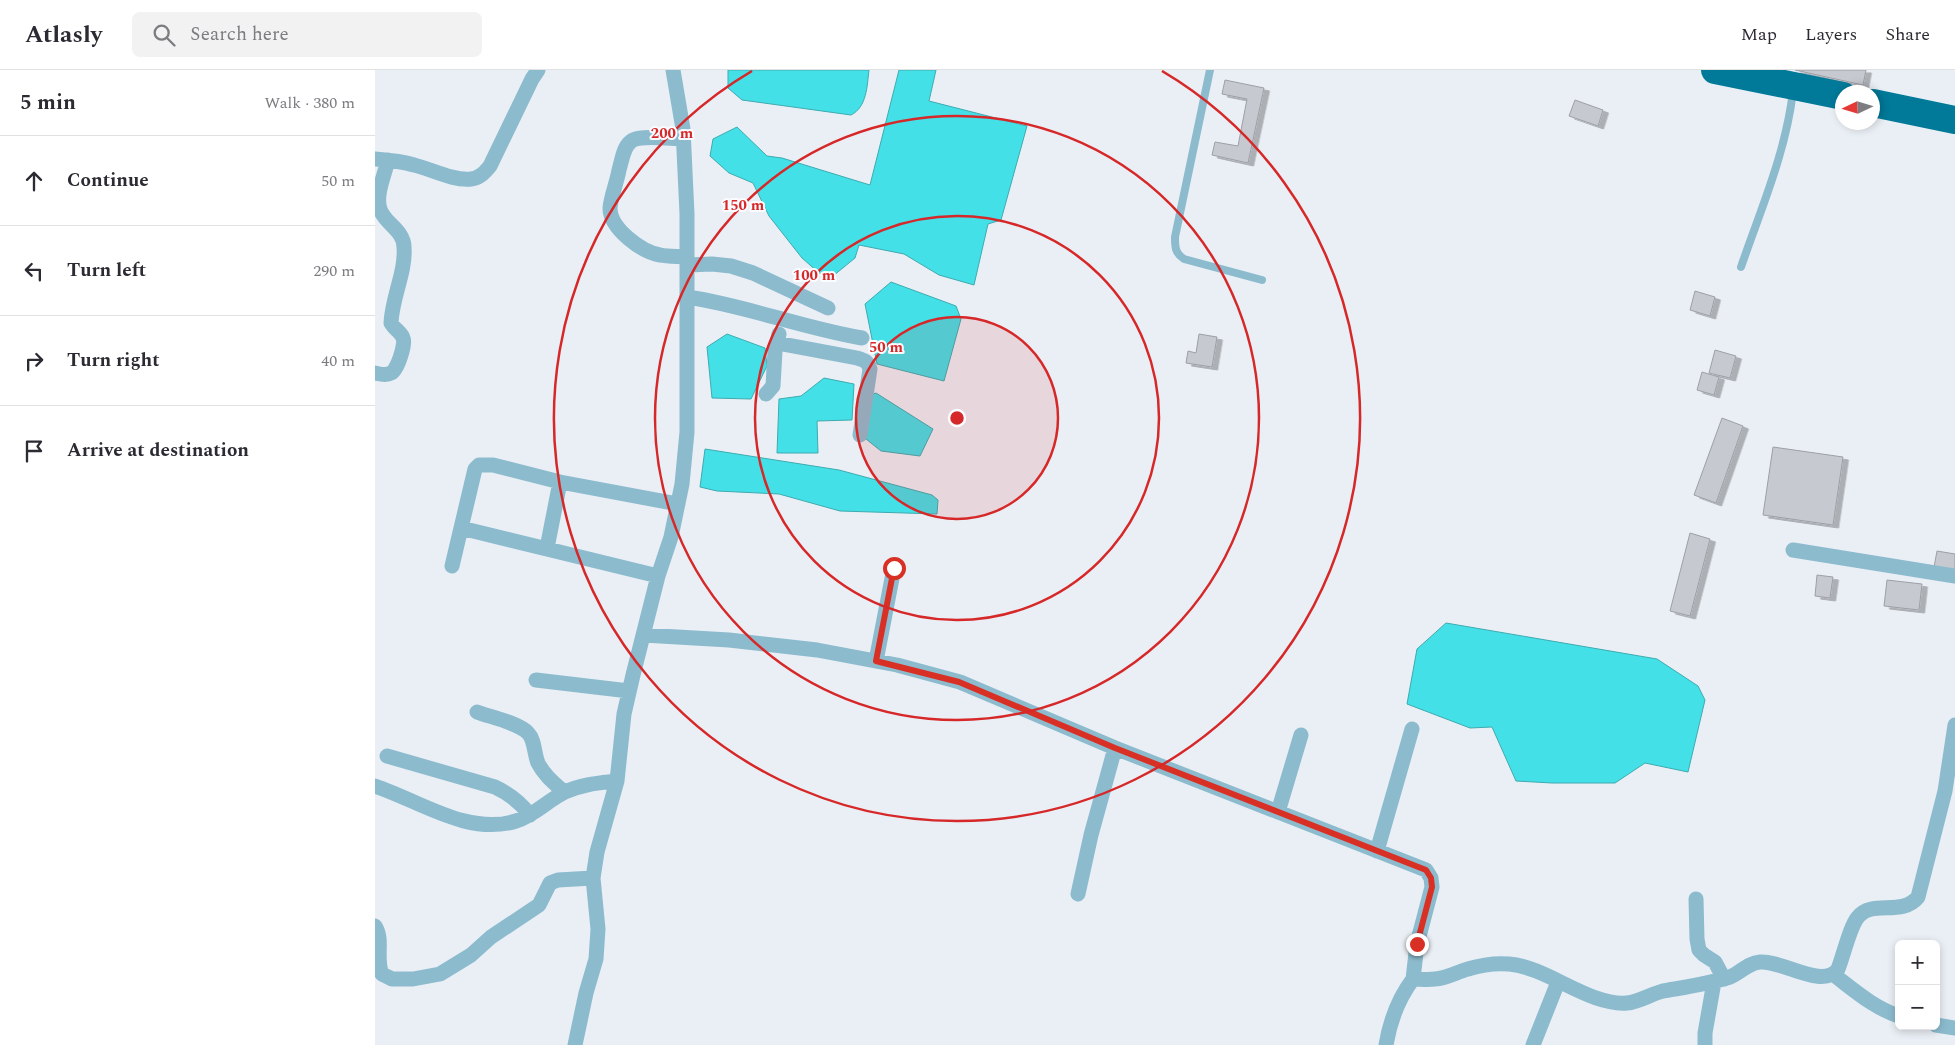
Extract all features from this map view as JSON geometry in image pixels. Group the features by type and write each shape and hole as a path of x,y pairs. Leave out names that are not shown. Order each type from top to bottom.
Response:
{"highway":[{"path":"1715,70 1835,94"},
{"path":"1880,104 1955,120"}],"street":[{"path":"375,373 386,375 396,369 404,342 403,337 391,323 405,255 404,244 398,232 383,216 379,208 381,159 413,164 459,178 477,178 490,166 538,70"},
{"path":"575,1045 595,958 597,929 593,878 597,852 617,781 624,714 629,691 658,576 671,537 678,504 687,432 688,297 683,139 673,70"},
{"path":"683,139 645,138 635,139 628,144 610,207 612,219 618,229 645,250 687,261 731,266 753,273 828,308"},
{"path":"688,297 730,305 829,332 862,338"},
{"path":"766,394 773,386 777,343 783,320"},
{"path":"777,343 857,358 869,364 870,370 860,435"},
{"path":"452,566 475,470 479,465 493,466 560,482 678,504"},
{"path":"547,548 560,482"},
{"path":"461,528 658,576"},
{"path":"1793,550 1955,576"},
{"path":"876,661 894,568"},
{"path":"643,635 729,640 817,650 876,661 959,682 1115,748 1426,870 1431,878 1432,887 1417,944 1413,979 1402,994 1393,1013 1385,1045"},
{"path":"537,680 629,691"},
{"path":"477,712 529,733 537,760 544,773 564,792"},
{"path":"1377,851 1412,728"},
{"path":"1413,979 1436,979 1487,964 1510,964 1529,969 1613,1003 1629,1003 1662,992 1733,976 1749,965 1761,962 1772,963 1817,976 1826,977 1834,975 1857,918 1863,912 1872,909 1903,907 1913,904 1918,897 1945,791 1955,729"},
{"path":"1278,812 1301,735"},
{"path":"1078,894 1091,835 1115,748"},
{"path":"387,756 511,794 530,815"},
{"path":"375,786 447,816 479,824 500,825 518,821 564,792 581,785 617,781"},
{"path":"375,926 378,933 379,964 382,974 391,979 428,977 440,974 471,955 498,932 539,906 551,883 558,880 593,878"},
{"path":"1696,900 1699,950 1715,962 1719,980 1705,1033 1705,1045"},
{"path":"1834,975 1868,1000 1895,1015"},
{"path":"1533,1045 1558,982"},
{"path":"1940,1026 1955,1028"}],"lane":[{"path":"1210,70 1175,237 1175,247 1178,255 1184,259 1262,280"},
{"path":"1741,266 1783,147 1790,117 1793,86"}],"water":[{"path":"728,70 869,70 867,89 863,101 860,107 851,115 742,100 728,88"},
{"path":"899,70 936,70 929,101 1027,126 1001,220 988,224 974,285 939,275 904,254 859,245 855,258 833,276 819,273 802,258 769,216 753,183 729,173 710,156 713,139 737,127 767,156 782,158 870,185"},
{"path":"891,282 956,306 961,319 944,381 877,364 865,304"},
{"path":"727,334 765,348 767,366 751,399 712,398 707,347"},
{"path":"824,378 854,384 852,420 817,421 818,453 777,453 779,399 801,396"},
{"path":"876,393 933,429 920,456 881,451 861,435 865,397"},
{"path":"705,449 839,470 932,495 938,500 937,514 840,511 779,494 717,491 700,487"},
{"path":"1446,623 1657,659 1698,686 1705,700 1688,772 1645,763 1615,783 1516,781 1492,727 1470,728 1407,704 1417,649"}],"building":[{"path":"1795,70 1866,70 1863,85"},
{"path":"1225,80 1264,88 1248,163 1212,155 1215,142 1238,146 1247,99 1222,94"},
{"path":"1575,100 1603,110 1598,126 1569,116"},
{"path":"1695,291 1715,297 1710,316 1690,310"},
{"path":"1199,334 1217,337 1212,367 1186,363 1188,351 1196,353"},
{"path":"1715,350 1736,356 1730,378 1709,373"},
{"path":"1702,372 1719,377 1714,395 1697,390"},
{"path":"1722,418 1743,426 1716,503 1694,495"},
{"path":"1773,447 1843,457 1833,525 1763,515"},
{"path":"1690,533 1710,539 1690,616 1670,611"},
{"path":"1937,551 1955,554 1955,572 1934,567"},
{"path":"1817,575 1833,577 1830,598 1815,596"},
{"path":"1887,580 1922,584 1919,610 1884,606"}],"route":[{"path":"894,568 876,661 959,682 1115,748 1426,870 1431,878 1432,887 1417,944"}]}
